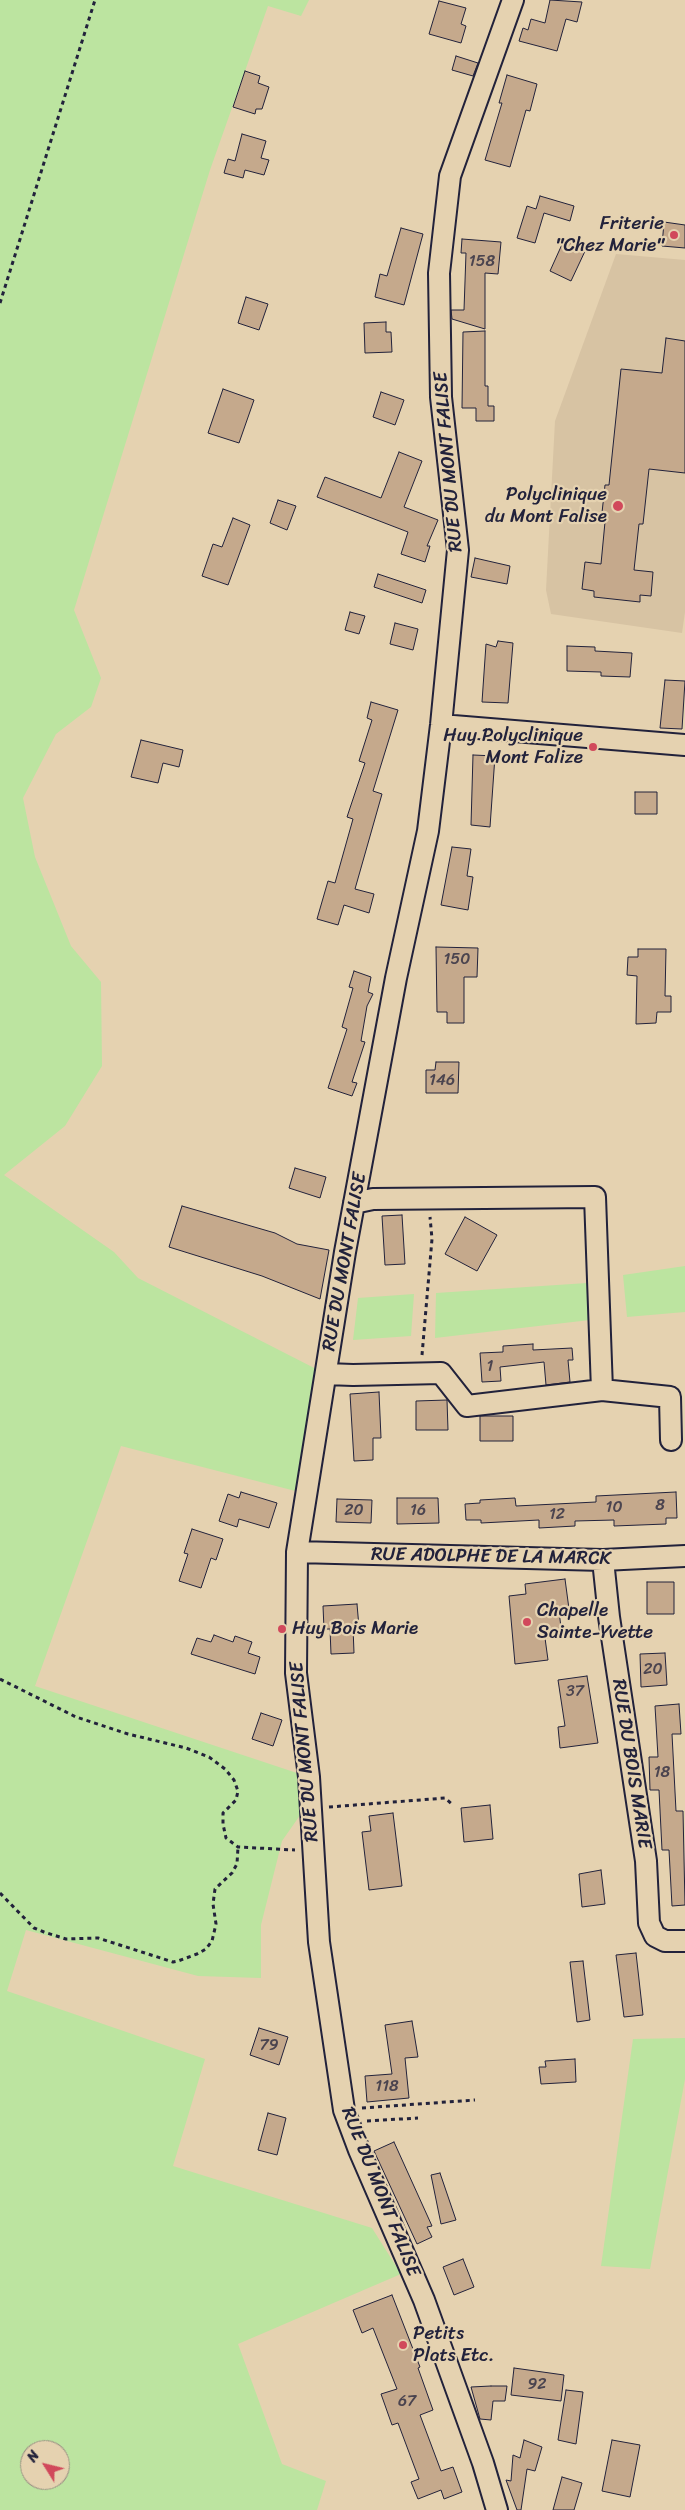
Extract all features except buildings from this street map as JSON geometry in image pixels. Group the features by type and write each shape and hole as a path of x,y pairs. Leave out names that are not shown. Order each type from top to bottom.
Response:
{"street":[{"name":"RUE DU MONT FALISE","path":"497,2510 483,2463 424,2300 347,2116 319,1942 311,1808 296,1673 297,1552 354,1203 396,978 428,831 441,725 458,550 441,397 439,273 450,176 513,0"},
{"path":"441,725 685,745"},
{"path":"354,1203 373,1199 595,1197 602,1390"},
{"path":"326,1374 441,1373 467,1406 602,1390 670,1397 670,1440"},
{"name":"RUE ADOLPHE DE LA MARCK","path":"297,1552 602,1560 685,1556"},
{"name":"RUE DU BOIS MARIE","path":"602,1560 646,1861 649,1923 655,1936 665,1941 685,1941"}],"path":[{"path":"0,302 95,0"},
{"path":"422,1374 422,1339 432,1239 429,1199"},
{"path":"0,1679 76,1717 128,1734 186,1748 214,1761 225,1769 234,1780 238,1790 236,1800 223,1813 226,1838 238,1846 313,1851"},
{"path":"311,1808 445,1798 453,1805"},
{"path":"0,1893 34,1928 44,1932 66,1939 98,1938 174,1962 197,1954 206,1949 212,1941 216,1924 213,1904 215,1890 232,1873 236,1864 238,1846"},
{"path":"347,2116 475,2100"},
{"path":"347,2116 418,2118"}],"shaded area":[{"name":"Polyclinique du Mont Falise","path":"616,254 685,260 685,612 682,633 551,614 546,590 555,421"}],"green space":[{"path":"0,0 309,0 301,16 268,6 210,170 74,610 101,678 91,707 56,734 23,798 35,857 71,946 101,982 102,1066 65,1126 4,1175 114,1252 138,1278 326,1374 307,1494 121,1446 35,1686 309,1777 303,1811 282,1841 261,1925 261,1978 198,1976 26,1930 7,1991 205,2059 173,2166 372,2228 401,2274 238,2344 282,2464 326,2481 317,2510 0,2510"},
{"path":"685,1266 685,1312 627,1317 623,1275"},
{"path":"587,1283 590,1320 435,1338 436,1293"},
{"path":"414,1294 411,1336 353,1340 358,1298"},
{"path":"685,2038 685,2079 650,2269 601,2266 633,2039"}],"place":[{"name":"Friterie \"Chez Marie\"","path":"674,235"},
{"name":"Polyclinique du Mont Falise","path":"618,506"},
{"name":"Huy Polyclinique Mont Falize","path":"593,747"},
{"name":"Chapelle Sainte-Yvette","path":"527,1622"},
{"name":"Huy Bois Marie","path":"282,1629"},
{"name":"Petits Plats Etc.","path":"403,2345"}]}
